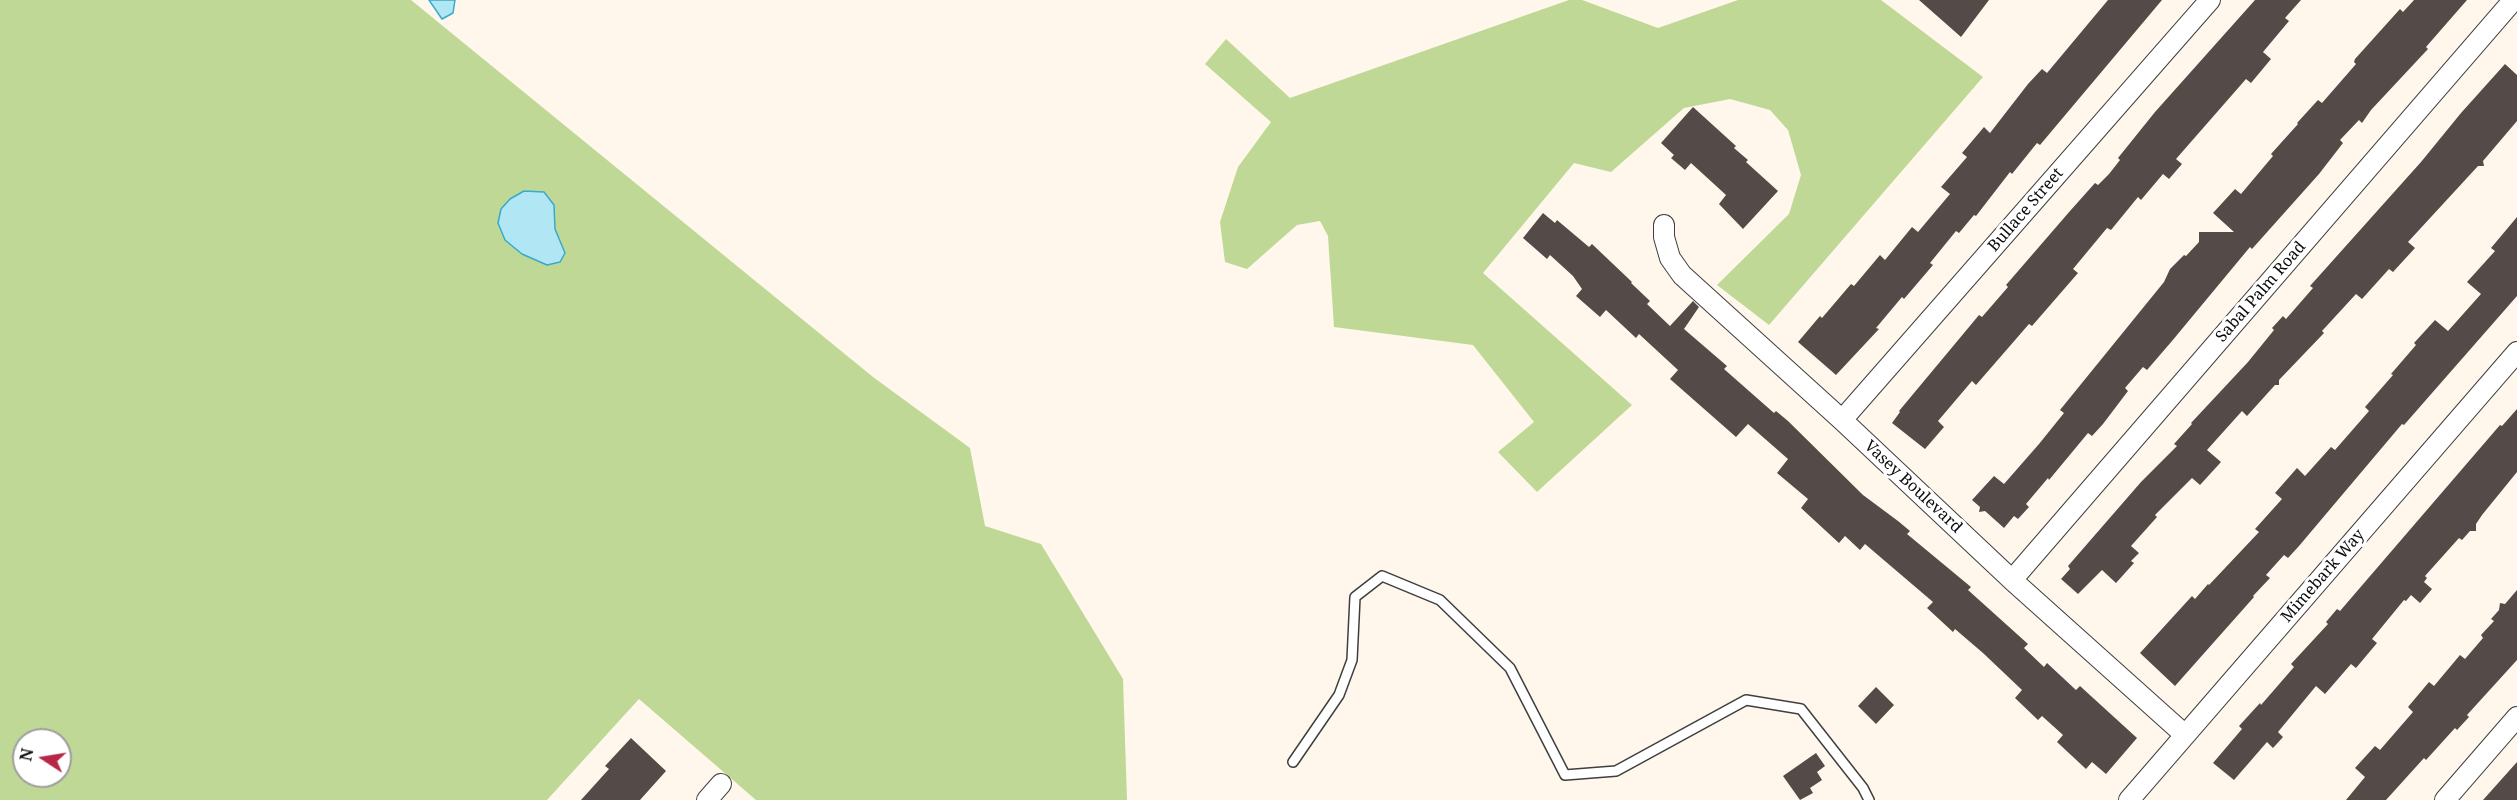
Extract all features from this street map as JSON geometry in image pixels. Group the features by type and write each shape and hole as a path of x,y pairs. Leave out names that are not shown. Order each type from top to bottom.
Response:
{"street":[{"name":"Bullace Street","path":"1842,420 2210,0"},
{"name":"Sabal Palm Road","path":"2012,580 2511,5"},
{"name":"Vasey Boulevard","path":"1664,225 1664,237 1670,258 1682,275 1842,420 2012,580 2184,735"},
{"name":"Mimebark Way","path":"2129,800 2517,352"},
{"path":"2445,800 2517,717"},
{"path":"707,800 721,784"}],"lane":[{"path":"1293,762 1339,695 1352,660 1355,597 1382,576 1440,600 1510,668 1565,775 1616,771 1746,700 1801,710 1863,788 1869,800"}],"green space":[{"path":"0,0 411,0 873,377 970,448 985,526 1041,544 1123,679 1127,800 756,800 639,699 547,800 0,800"},
{"path":"1569,0 1582,0 1658,28 1738,0 1881,0 1983,77 1769,325 1717,285 1789,214 1801,175 1788,130 1770,110 1730,99 1684,108 1611,172 1574,163 1483,273 1632,405 1537,492 1498,452 1534,422 1473,345 1334,327 1328,236 1320,221 1297,225 1247,269 1225,262 1220,222 1238,167 1271,122 1205,64 1226,39 1290,98"}],"water":[{"path":"429,0 455,0 453,13 442,19"},
{"path":"524,191 544,192 554,205 555,229 565,253 560,262 547,265 522,254 505,240 498,223 501,209 510,199"}],"building":[{"path":"1919,0 1989,0 1961,37"},
{"path":"2108,0 2162,0 2040,145 2037,143 2012,174 2010,172 1976,216 1974,215 1959,233 1956,231 1930,263 1933,265 1904,299 1902,297 1876,328 1879,329 1836,375 1798,342 1851,284 1854,286 1880,255 1885,260 1912,227 1918,232 1950,194 1941,187 1967,157 1962,153 1984,127 1990,133 2028,84 2042,69 2047,73"},
{"path":"2255,0 2301,0 2285,18 2289,21 2263,52 2271,59 2251,83 2246,79 2176,159 2182,164 2169,179 2163,174 2141,200 2138,197 2111,230 2107,228 2073,269 2078,273 2032,326 2029,324 1976,385 1972,381 1938,421 1944,427 1925,449 1892,423 1899,411 1979,315 1982,317 2008,287 2006,285 2095,183 2098,185 2109,174 2120,160 2118,158 2155,112"},
{"path":"2414,0 2467,0 2426,47 2428,49 2371,110 2362,123 2359,120 2340,140 2343,143 2319,174 2252,249 2250,247 2147,370 2143,367 2125,388 2128,391 2103,424 2092,436 2088,433 2026,504 2029,507 2018,519 2014,516 2004,528 1985,511 1979,512 1980,507 1972,500 1994,476 2004,484 2039,444 2064,413 2060,410 2164,282 2170,269 2199,242 2199,232 2234,232 2213,213 2235,189 2241,194 2297,123 2318,100 2322,103 2356,64 2355,59 2400,9 2403,12"},
{"path":"2505,64 2517,75 2517,121 2483,161 2484,166 2478,166 2408,242 2415,248 2393,272 2389,269 2362,299 2356,294 2322,331 2324,333 2279,380 2279,385 2275,385 2247,416 2242,411 2207,450 2221,462 2200,485 2192,478 2155,515 2157,517 2131,546 2139,553 2131,561 2134,563 2116,583 2102,570 2078,594 2061,579 2070,569 2068,566 2141,482 2177,446 2174,444 2248,362 2274,330 2272,328 2283,316 2286,319 2313,288 2310,286"},
{"path":"1693,107 1736,146 1734,148 1748,160 1746,162 1778,191 1743,229 1719,204 1726,195 1691,163 1685,170 1671,158 1674,155 1661,143"},
{"path":"1543,213 1555,223 1557,220 1589,247 1592,244 1632,282 1650,301 1647,304 1670,326 1693,301 1699,307 1684,329 1727,366 1724,369 1774,413 1776,411 1788,421 1863,495 1910,531 1907,534 1971,587 1968,590 2028,644 2024,648 2044,667 2047,663 2076,690 2080,686 2137,738 2106,774 2092,762 2086,769 2057,742 2063,735 2042,716 2038,720 2015,698 2022,690 1983,653 1955,629 1953,632 1927,608 1933,602 1865,544 1860,550 1845,536 1839,543 1801,508 1808,499 1777,473 1788,459 1748,424 1736,437 1670,379 1678,370 1639,334 1636,338 1606,310 1600,317 1576,296 1582,289 1573,276 1550,255 1547,259 1523,238"},
{"path":"2517,217 2517,296 2404,425 2402,424 2299,546 2288,558 2284,555 2266,575 2270,578 2175,686 2140,653 2192,596 2195,599 2259,532 2255,529 2282,499 2275,493 2297,468 2305,476 2331,447 2335,450 2369,411 2365,407 2416,345 2414,343 2435,320 2448,331 2481,294 2467,282 2495,251 2491,248"},
{"path":"2517,409 2517,472 2482,515 2476,524 2476,531 2470,531 2462,540 2459,538 2425,576 2427,578 2424,582 2432,589 2420,603 2411,595 2406,601 2404,600 2372,639 2377,643 2356,668 2351,664 2325,694 2316,686 2278,732 2283,737 2273,748 2267,742 2234,780 2213,763 2242,729 2239,726 2294,667 2291,664 2328,624 2326,622 2337,609 2340,611 2500,425 2502,426"},
{"path":"2517,590 2517,660 2467,715 2469,717 2457,730 2455,728 2426,760 2424,758 2386,800 2346,800 2365,777 2355,768 2375,746 2380,750 2413,712 2408,707 2429,682 2434,686 2460,655 2465,659 2483,638 2481,635 2494,621 2491,619 2499,610 2500,603 2505,604"},
{"path":"1876,687 1894,705 1876,724 1858,706"},
{"path":"631,738 666,771 640,800 581,800 609,769 605,766"},
{"path":"1816,753 1825,766 1817,772 1822,780 1810,788 1813,793 1800,800 1783,776"},
{"path":"2517,762 2517,800 2483,800"}]}
